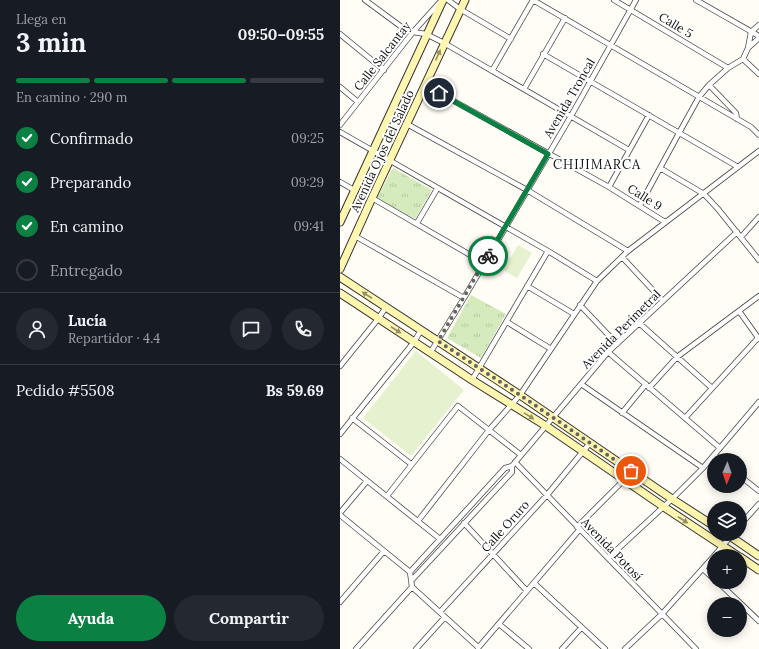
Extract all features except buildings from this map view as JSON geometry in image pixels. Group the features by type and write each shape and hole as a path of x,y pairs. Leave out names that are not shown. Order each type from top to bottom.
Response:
{"street":[{"path":"365,0 397,25 413,32 426,34 444,43 629,150"},
{"name":"Calle Salcantay","path":"340,125 413,32 442,0"},
{"name":"Avenida Ojos del Salado","path":"340,222 442,0"},
{"path":"448,0 460,9 511,39"},
{"name":"Avenida Ojos del Salado","path":"340,269 465,0"},
{"path":"492,71 533,0 751,127 759,135"},
{"name":"Calle 5","path":"614,0 728,68"},
{"name":"Avenida Troncal","path":"430,353 591,82 637,0"},
{"path":"696,0 759,37 748,48"},
{"path":"524,89 565,18"},
{"path":"640,205 699,97 709,85 728,68 743,59 748,48 751,32 759,25"},
{"path":"340,34 384,70"},
{"path":"543,54 738,167"},
{"path":"743,59 759,74"},
{"name":"Calle 9","path":"425,85 609,187 665,222"},
{"path":"709,85 736,113 737,119"},
{"path":"340,87 358,102"},
{"path":"609,187 649,115"},
{"path":"407,124 527,190 628,251"},
{"path":"340,132 437,189 548,251 596,281"},
{"path":"418,521 489,430 520,395 596,281 628,251 759,151"},
{"path":"660,168 704,194 759,260"},
{"path":"340,182 354,190"},
{"path":"417,223 437,189"},
{"path":"372,198 484,263"},
{"path":"742,238 759,217"},
{"name":"Avenida Perímetral","path":"514,464 608,352 737,232"},
{"path":"355,236 464,298"},
{"path":"472,380 480,369 548,251"},
{"path":"622,257 662,301"},
{"path":"340,277 520,395 707,522"},
{"path":"528,286 574,314"},
{"path":"340,293 510,405 546,426 664,508 727,549"},
{"path":"622,413 677,357 759,296"},
{"path":"580,305 617,344"},
{"path":"340,366 386,307"},
{"path":"685,418 758,339 739,311"},
{"path":"507,322 551,349"},
{"path":"639,323 712,388"},
{"path":"340,434 414,342 421,330"},
{"path":"608,352 720,448"},
{"path":"581,384 703,468"},
{"path":"716,453 745,416 759,402"},
{"path":"387,496 458,406 521,455"},
{"path":"352,418 411,464"},
{"name":"Calle Oruro","path":"440,612 547,495 590,443"},
{"path":"340,459 440,539"},
{"path":"411,581 512,472 514,464"},
{"path":"410,572 506,468 514,464"},
{"name":"Avenida Potosí","path":"514,464 547,495 696,649"},
{"path":"608,558 664,508 707,464"},
{"path":"367,481 340,514 410,572 412,587 477,648 534,583 578,528 631,471"},
{"path":"747,482 759,491"},
{"path":"747,517 759,504"},
{"path":"464,523 527,591"},
{"path":"720,549 726,541"},
{"path":"738,541 759,556"},
{"path":"340,602 384,551"},
{"path":"747,562 759,570"},
{"path":"625,649 662,614 707,564"},
{"path":"703,568 707,572"},
{"path":"534,583 605,649"},
{"path":"356,649 412,587"},
{"path":"725,589 759,621"},
{"path":"416,649 445,617"},
{"path":"499,624 529,649"},
{"path":"562,649 581,628"}],"green space":[{"path":"393,168 432,190 415,219 377,198"},
{"path":"518,245 532,253 517,278 503,270"},
{"path":"471,295 506,314 481,358 447,338"},
{"path":"416,351 464,390 411,456 363,418"}],"way so far":[{"path":"488,256 438,341 631,471"}],"district":[{"name":"CHIJIMARCA","path":"597,164"}],"route":[{"path":"439,93 548,154 488,256"}]}
